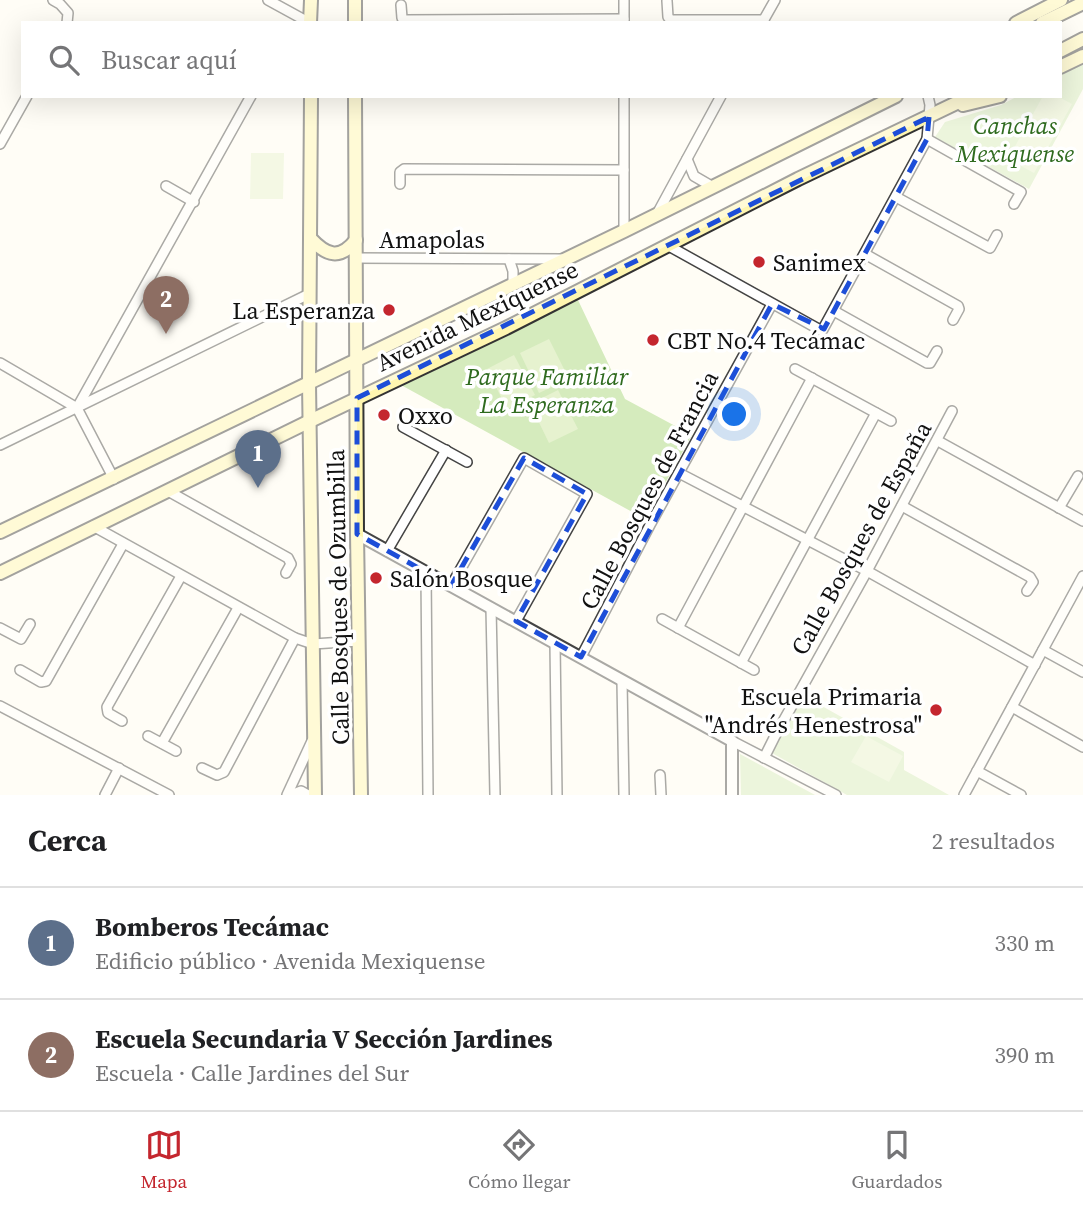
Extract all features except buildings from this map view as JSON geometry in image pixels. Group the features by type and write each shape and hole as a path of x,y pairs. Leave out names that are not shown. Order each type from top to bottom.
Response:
{"main road":[{"path":"310,0 310,21"},
{"path":"355,0 355,21"},
{"path":"1020,21 1061,0"},
{"path":"1046,21 1083,3"},
{"path":"1062,50 1083,40"},
{"path":"1062,66 1083,56"},
{"name":"Calle Bosques de Ozumbilla","path":"311,98 309,384 315,795"},
{"name":"Calle Bosques de Ozumbilla","path":"355,98 361,795"},
{"name":"Avenida Mexiquense","path":"0,532 624,231 892,98"},
{"name":"Avenida Mexiquense","path":"0,573 506,328 798,179 967,98"},
{"path":"952,106 990,98"},
{"path":"311,239 321,250 332,254 349,248 356,240"}],"street":[{"path":"268,0 293,19"},
{"path":"401,5 402,18 405,20 624,21 624,0"},
{"path":"667,1 668,16 671,20 763,21 775,0"},
{"path":"59,1 68,13 67,21"},
{"path":"0,144 26,98"},
{"path":"77,408 250,98"},
{"path":"624,98 624,231"},
{"path":"657,214 720,98"},
{"path":"667,245 822,331 928,139 928,98"},
{"path":"928,139 1021,191 1014,204"},
{"path":"687,159 694,176 712,187"},
{"path":"400,184 400,172 404,169 624,170"},
{"path":"166,186 194,202"},
{"path":"896,197 990,248 997,235"},
{"path":"865,254 958,306 953,320"},
{"name":"Amapolas","path":"355,258 565,259"},
{"name":"Amapolas","path":"509,259 513,284"},
{"path":"0,445 309,294"},
{"name":"Calle Bosques de Francia","path":"581,657 772,304"},
{"path":"834,311 928,363 937,351"},
{"path":"0,363 77,408 114,479"},
{"path":"795,369 891,421"},
{"path":"678,628 812,378"},
{"name":"Calle Bosques de España","path":"764,758 938,442 952,411"},
{"path":"741,663 876,413"},
{"path":"403,427 467,462"},
{"path":"938,442 1083,521"},
{"path":"387,551 446,450"},
{"path":"451,586 524,458 587,494 516,621"},
{"path":"679,473 867,572 1035,665"},
{"path":"1059,508 1079,476"},
{"path":"168,491 288,558 291,564 286,573"},
{"path":"902,506 1030,577 1033,582 1027,591"},
{"path":"93,526 295,638 313,644 359,641"},
{"path":"357,534 732,741 836,795"},
{"path":"20,670 41,682 46,681 123,544"},
{"path":"426,573 428,795"},
{"path":"122,721 108,713 107,707 181,576"},
{"path":"964,795 1043,650 1079,595 1083,576"},
{"path":"162,743 238,608"},
{"path":"491,608 495,795"},
{"path":"662,619 754,670"},
{"path":"0,628 21,639 30,624"},
{"path":"202,768 217,775 224,772 295,638"},
{"path":"555,643 557,795"},
{"path":"1043,650 1083,672"},
{"path":"622,681 624,795"},
{"path":"0,706 169,795"},
{"path":"1012,707 1083,747"},
{"path":"148,736 176,751"},
{"path":"289,795 313,739"},
{"path":"732,741 732,795"},
{"path":"105,795 119,768"},
{"path":"977,771 1021,795"},
{"path":"660,775 661,795"},
{"path":"289,795 302,791 308,795"}],"highlighted area":[{"path":"929,117 927,139 824,329 772,304 581,657 516,621 587,494 524,458 451,586 357,534 357,398"}],"green space":[{"name":"Canchas Mexiquense","path":"1083,64 1083,89 1029,189 935,137 945,122 1001,105 1014,98 1062,98 1062,74"},
{"path":"1042,98 1061,98 1072,104 1034,173 1008,159"},
{"path":"251,153 284,153 283,199 250,199"},
{"name":"Parque Familiar La Esperanza","path":"578,300 625,399 692,435 645,519 401,385"},
{"path":"549,339 569,379 539,393 520,353"},
{"path":"514,355 535,395 507,409 487,369"},
{"path":"558,390 578,429 549,443 530,404"},
{"path":"804,696 904,752 904,770 949,795 847,795 772,753"},
{"path":"866,736 903,756 889,782 851,762"},
{"path":"740,754 815,795 741,795"}],"place":[{"name":"Sanimex","path":"759,262"},
{"name":"La Esperanza","path":"389,310"},
{"name":"Escuela Secundaria V Sección Jardines","path":"166,334"},
{"name":"CBT No.4 Tecámac","path":"653,340"},
{"name":"Oxxo","path":"384,415"},
{"name":"Bomberos Tecámac","path":"258,488"},
{"name":"Salón Bosque","path":"376,578"},
{"name":"Escuela Primaria \"Andrés Henestrosa\"","path":"936,710"}]}
